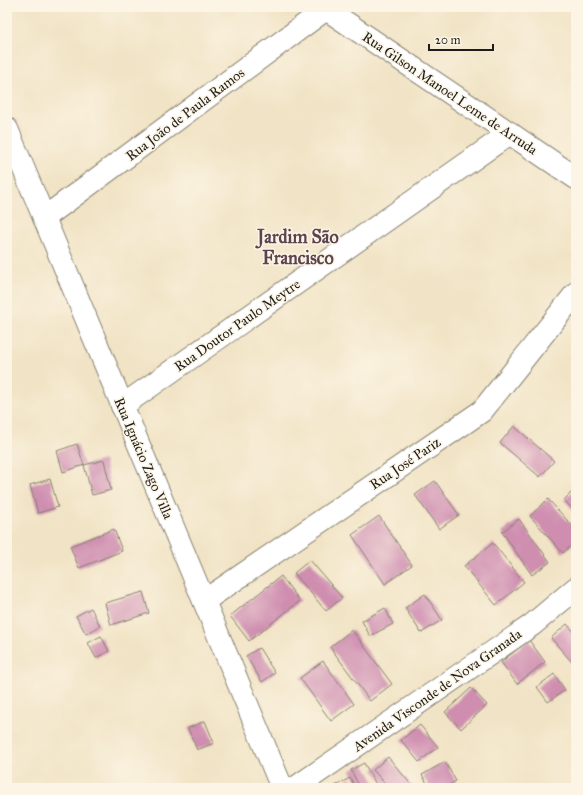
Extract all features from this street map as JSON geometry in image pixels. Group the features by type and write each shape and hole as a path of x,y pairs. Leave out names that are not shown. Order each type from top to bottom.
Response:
{"street":[{"name":"Rua Gilson Manoel Leme de Arruda","path":"325,8 576,178"},
{"name":"Rua João de Paula Ramos","path":"44,218 325,8"},
{"name":"Rua Ignácio Zago Villa","path":"7,129 282,788"},
{"name":"Rua Doutor Paulo Meytre","path":"122,406 510,133"},
{"name":"Rua José Pariz","path":"204,601 482,411 576,293"},
{"name":"Avenida Visconde de Nova Granada","path":"295,788 532,625 576,588"}],"building":[{"path":"514,426 554,461 540,477 500,443"},
{"path":"77,444 84,465 63,472 57,451"},
{"path":"104,460 111,490 92,495 84,465"},
{"path":"50,479 58,507 38,513 30,485"},
{"path":"435,481 459,515 439,529 415,495"},
{"path":"576,488 576,513 564,500"},
{"path":"548,499 576,530 576,541 563,553 530,516"},
{"path":"379,516 412,565 385,584 352,535"},
{"path":"519,519 550,562 532,575 502,532"},
{"path":"114,529 122,551 79,568 70,546"},
{"path":"493,543 524,582 496,605 464,566"},
{"path":"310,560 342,598 326,611 294,573"},
{"path":"281,576 300,601 249,641 230,616"},
{"path":"143,592 149,613 111,625 105,603"},
{"path":"425,594 442,620 421,633 405,608"},
{"path":"91,608 100,626 86,634 76,616"},
{"path":"385,608 393,624 370,636 362,621"},
{"path":"567,624 576,634 576,667 551,638"},
{"path":"352,630 392,684 370,701 330,647"},
{"path":"101,636 109,651 96,658 88,643"},
{"path":"529,640 545,662 517,684 501,662"},
{"path":"259,648 275,673 262,682 246,656"},
{"path":"323,661 354,704 331,721 300,678"},
{"path":"554,674 565,690 548,702 537,687"},
{"path":"471,688 487,705 461,729 445,712"},
{"path":"205,721 214,743 197,750 188,728"},
{"path":"420,725 438,747 419,762 401,740"},
{"path":"388,757 414,788 389,788 373,770"},
{"path":"445,762 456,781 444,788 430,788 422,775"},
{"path":"364,763 378,788 360,788 351,770"},
{"path":"350,778 356,788 331,788"}],"district":[{"name":"Jardim São Francisco","path":"298,247"}]}
